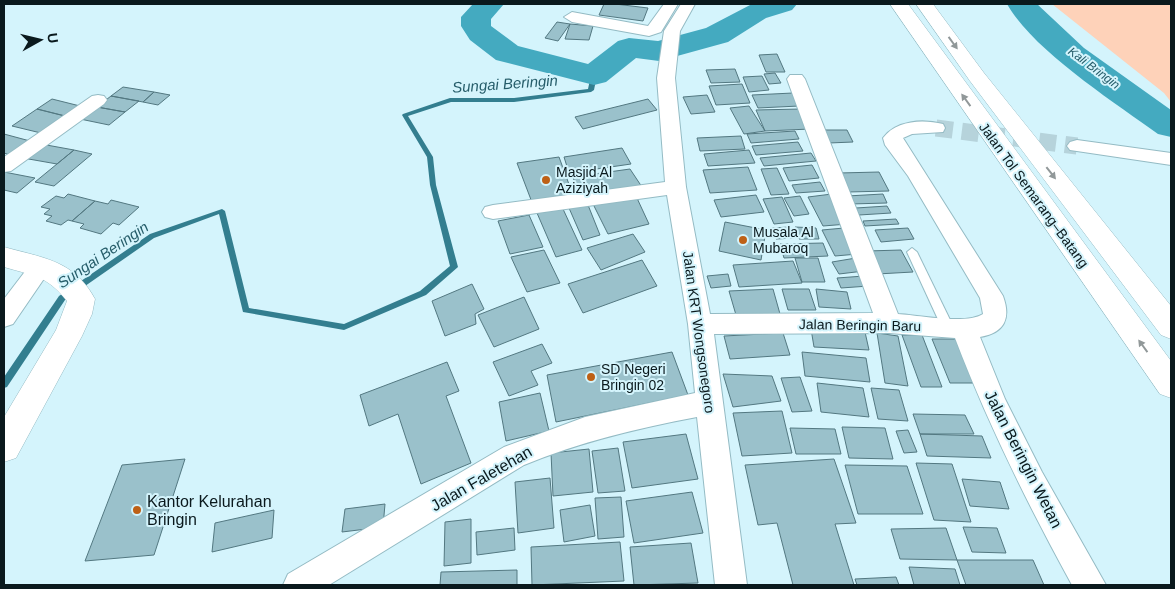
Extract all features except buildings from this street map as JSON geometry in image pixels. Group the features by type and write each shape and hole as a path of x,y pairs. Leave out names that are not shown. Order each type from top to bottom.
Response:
{"main road":[{"name":"Jalan Tol Semarang–Batang","path":"899,4 1171,385"},
{"name":"Jalan Tol Semarang–Batang","path":"924,4 983,85 1171,327"},
{"path":"4,257 62,281 78,314 68,336 4,447"}],"street":[{"path":"572,17 649,31 655,29 671,4"},
{"name":"Jalan KRT Wongsonegoro","path":"688,4 672,31 666,78 676,188 700,324 731,585"},
{"path":"796,79 889,323"},
{"path":"4,166 98,100"},
{"name":"Jalan Beringin Baru","path":"700,324 889,323 956,329 984,326 994,319 996,310 991,296 916,173 895,145 893,138 896,133 906,129 936,128"},
{"path":"1077,146 1171,159"},
{"path":"493,212 676,188"},
{"path":"4,317 62,281"},
{"name":"Jalan Beringin Wetan","path":"956,329 1032,482 1090,585"},
{"name":"Jalan Faletehan","path":"299,585 514,456 546,441 650,413 708,403"}],"lane":[{"path":"912,252 956,329"}],"shaded area":[{"path":"1052,4 1171,4 1171,102 1164,93"}],"waterway":[{"path":"490,4 476,17 476,26 481,33 507,53 594,75 629,48 659,51 717,35 756,12 782,4"},
{"name":"Kali Bringin","path":"1021,4 1054,39 1092,70 1171,126"},
{"name":"Sungai Beringin","path":"4,384 62,298 152,236 222,211 246,310 344,327 423,293 454,267 433,185 430,157 405,115 450,100 514,100 591,90 594,75"}],"tunnel":[{"path":"936,128 1077,146"}],"place":[{"name":"Masjid Al Aziziyah","path":"546,180"},
{"name":"Musala Al Mubaroq","path":"743,240"},
{"name":"SD Negeri Bringin 02","path":"591,377"},
{"name":"Kantor Kelurahan Bringin","path":"137,510"}]}
